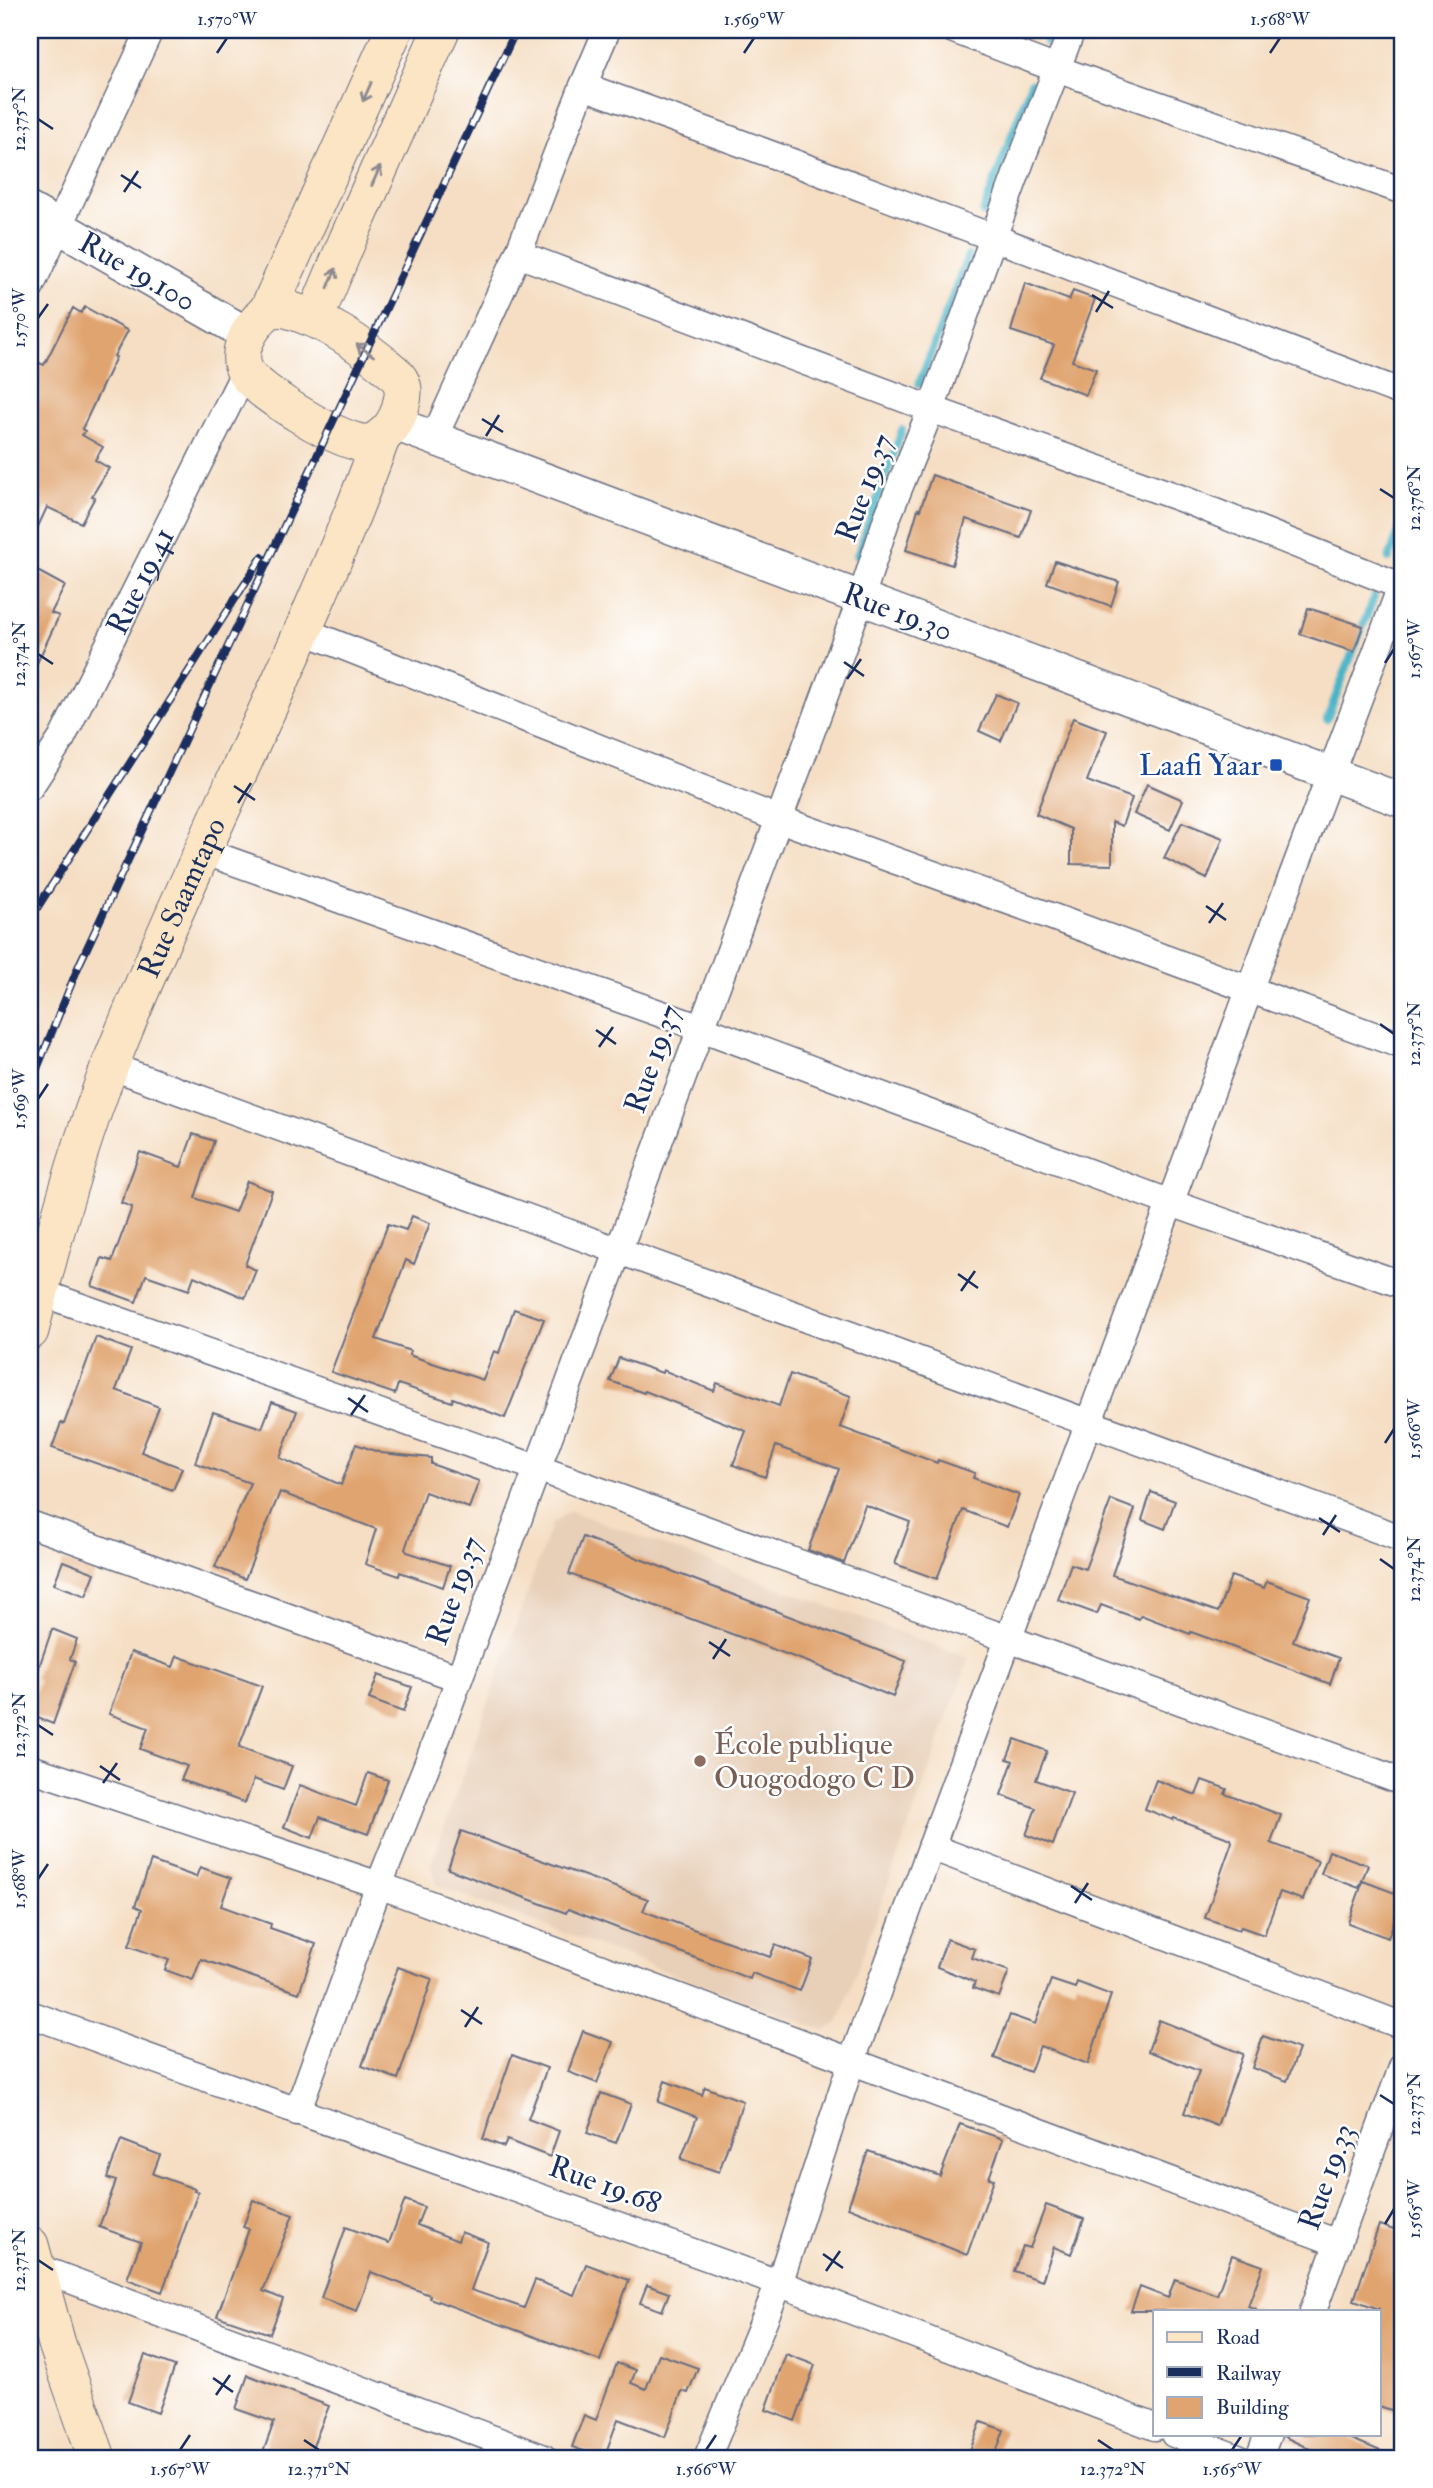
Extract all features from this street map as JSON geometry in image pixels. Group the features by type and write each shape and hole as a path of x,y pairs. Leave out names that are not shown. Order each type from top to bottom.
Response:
{"main road":[{"path":"387,430 370,443 357,443 330,432 264,392 244,371 242,358 394,30"},
{"path":"316,318 441,30"},
{"name":"Rue Saamtapo","path":"30,1331 58,1219 110,1066 142,987 304,631 387,430 400,411 404,394 401,379 367,351 316,318 283,308 258,322"},
{"path":"33,2256 57,2344 97,2458"}],"street":[{"path":"30,288 150,30"},
{"path":"433,440 519,254 607,30"},
{"path":"954,30 1403,191"},
{"name":"Rue 19.37","path":"297,2112 379,1885 861,598 887,518 931,409 1072,30"},
{"path":"583,86 808,166 1403,393"},
{"name":"Rue 19.100","path":"30,210 59,227 258,322"},
{"path":"519,254 931,409 1180,498 1403,585 1250,988 851,2063 779,2284 707,2458"},
{"name":"Rue 19.41","path":"30,787 62,738 244,371"},
{"name":"Rue 19.30","path":"387,430 433,440 1403,801"},
{"path":"304,631 779,819 1250,988 1403,1046"},
{"path":"203,851 701,1028 1171,1203 1403,1285"},
{"path":"110,1066 1403,1539"},
{"path":"39,1292 537,1468 1403,1782"},
{"path":"30,1524 458,1678"},
{"path":"30,1768 379,1885 1338,2243"},
{"path":"931,1847 1403,2026"},
{"name":"Rue 19.68","path":"30,2014 779,2284 1153,2426"},
{"name":"Rue 19.33","path":"1313,2310 1403,2065"},
{"path":"33,2256 544,2458"},
{"path":"1179,2436 1238,2458"},
{"path":"1259,2458 1267,2436"}],"shaded area":[{"name":"École publique Ouogodogo C D","path":"570,1511 969,1658 838,2023 826,2031 438,1886 431,1865 552,1523"}],"building":[{"path":"1025,283 1069,300 1073,291 1095,299 1072,361 1096,369 1086,395 1040,378 1054,345 1011,331"},
{"path":"85,307 128,331 82,429 85,431 82,435 103,447 95,460 109,468 92,496 95,497 81,523 47,507 30,544 30,359 44,365 73,308 81,313"},
{"path":"932,475 1031,510 1021,538 966,519 952,565 906,550"},
{"path":"1055,561 1119,582 1111,606 1047,583"},
{"path":"30,567 65,586 51,613 59,616 30,678"},
{"path":"1308,608 1363,626 1354,652 1300,634"},
{"path":"996,694 1017,703 1001,741 979,731"},
{"path":"1073,718 1107,731 1087,781 1132,798 1122,826 1112,822 1112,865 1071,864 1071,829 1036,814"},
{"path":"1147,784 1183,800 1170,830 1134,814"},
{"path":"1182,822 1223,838 1207,879 1164,858"},
{"path":"193,1134 214,1141 195,1198 235,1212 247,1181 272,1191 245,1265 256,1270 245,1298 194,1276 189,1290 146,1275 136,1302 92,1286 102,1258 112,1261 132,1207 121,1203 140,1152 181,1167"},
{"path":"412,1216 430,1223 414,1264 406,1260 376,1339 410,1351 409,1355 483,1380 494,1351 499,1353 514,1309 544,1319 505,1418 453,1398 452,1402 398,1384 395,1394 331,1372 388,1224 406,1230"},
{"path":"96,1337 131,1350 116,1390 159,1407 141,1452 182,1468 173,1490 52,1448 61,1423 64,1424"},
{"path":"619,1358 662,1373 663,1370 714,1391 717,1383 779,1406 790,1374 851,1396 840,1427 937,1463 938,1460 975,1473 973,1478 1019,1495 1007,1527 963,1510 937,1579 895,1564 910,1522 865,1505 844,1563 808,1550 839,1469 776,1446 765,1477 733,1465 746,1431 645,1391 644,1393 610,1381"},
{"path":"272,1402 297,1411 280,1458 341,1485 356,1444 381,1453 431,1458 431,1464 479,1481 469,1508 425,1492 405,1549 450,1566 443,1587 400,1572 399,1576 365,1564 376,1529 280,1492 245,1579 215,1567 250,1483 195,1463 213,1412 262,1428"},
{"path":"1151,1492 1175,1501 1165,1529 1142,1520"},
{"path":"1111,1500 1135,1509 1112,1575 1218,1612 1231,1576 1264,1588 1267,1581 1310,1597 1293,1641 1339,1658 1330,1684 1141,1615 1139,1619 1101,1605 1097,1614 1058,1600 1071,1564 1085,1569"},
{"path":"583,1537 906,1661 893,1697 813,1664 569,1574"},
{"path":"63,1561 95,1573 86,1596 54,1584"},
{"path":"52,1629 77,1639 70,1659 75,1662 53,1724 30,1715 39,1680 35,1679"},
{"path":"131,1652 173,1667 177,1656 262,1686 239,1747 292,1766 283,1790 254,1779 245,1803 181,1780 187,1766 140,1749 148,1728 109,1714"},
{"path":"378,1675 412,1687 403,1712 369,1699"},
{"path":"1015,1739 1047,1751 1036,1780 1072,1793 1053,1845 1026,1835 1036,1808 1001,1795 1013,1761 1007,1759"},
{"path":"368,1773 388,1780 368,1834 320,1817 312,1838 284,1827 300,1785 356,1806"},
{"path":"1156,1780 1196,1795 1202,1780 1227,1789 1225,1794 1281,1815 1271,1843 1318,1861 1303,1900 1280,1892 1264,1935 1241,1927 1239,1930 1205,1918 1231,1839 1145,1809"},
{"path":"461,1831 648,1899 643,1911 770,1957 775,1945 812,1959 800,1991 752,1973 750,1979 568,1909 566,1913 448,1869"},
{"path":"1329,1851 1368,1865 1359,1888 1321,1874"},
{"path":"151,1861 196,1877 200,1867 231,1878 221,1906 271,1924 270,1928 316,1944 299,1993 201,1959 193,1980 165,1970 169,1960 129,1946 142,1909 135,1906"},
{"path":"1363,1881 1403,1896 1388,1938 1348,1923"},
{"path":"947,1939 975,1949 972,1958 1009,1971 999,1997 973,1988 975,1982 937,1967"},
{"path":"398,1967 432,1979 398,2079 362,2066"},
{"path":"1051,1980 1075,1988 1077,1982 1111,1995 1088,2064 1040,2046 1030,2072 994,2058 1010,2015 1035,2024"},
{"path":"1159,2020 1243,2054 1217,2126 1184,2113 1199,2071 1148,2051"},
{"path":"583,2031 613,2042 597,2083 568,2072"},
{"path":"1263,2036 1299,2049 1287,2081 1252,2068"},
{"path":"512,2055 547,2068 528,2119 559,2131 550,2157 507,2140 504,2147 483,2139"},
{"path":"665,2081 702,2095 705,2087 743,2101 719,2172 681,2159 697,2117 658,2102"},
{"path":"601,2093 631,2104 616,2143 587,2133"},
{"path":"960,2124 1003,2139 989,2178 994,2179 967,2255 848,2207 868,2151 940,2176"},
{"path":"121,2140 160,2155 153,2174 198,2192 162,2292 127,2279 141,2242 99,2227 116,2181 107,2178"},
{"path":"253,2200 293,2215 263,2291 283,2299 270,2334 217,2316 249,2229 243,2227"},
{"path":"405,2200 424,2207 417,2225 458,2241 461,2232 488,2242 471,2290 524,2308 535,2280 574,2295 586,2264 629,2280 600,2361 429,2298 430,2295 371,2272 357,2311 321,2298 346,2227 389,2243"},
{"path":"1046,2205 1084,2219 1071,2254 1054,2247 1042,2281 1014,2271 1023,2246 1030,2248"},
{"path":"1379,2225 1403,2233 1403,2414 1380,2406 1380,2310 1354,2300"},
{"path":"1232,2255 1263,2266 1248,2306 1256,2310 1131,2311 1140,2287 1168,2298 1175,2279 1217,2295"},
{"path":"647,2285 669,2293 662,2311 640,2303"},
{"path":"659,2354 698,2368 688,2393 682,2391 665,2437 618,2419 604,2458 572,2447 584,2415 596,2420 617,2363 636,2370 631,2383 646,2389"},
{"path":"786,2354 815,2365 795,2421 766,2410"},
{"path":"145,2355 175,2366 158,2413 128,2402"},
{"path":"248,2375 329,2406 308,2458 261,2458 274,2422 236,2409"},
{"path":"981,2422 1004,2430 994,2458 969,2453"},
{"path":"1283,2436 1345,2436 1397,2458 1316,2458 1318,2453"}],"waterway":[{"path":"1046,43 1051,30"},
{"path":"983,213 1031,83"},
{"path":"919,384 968,256"},
{"path":"857,556 902,430"},
{"path":"1389,559 1403,520"},
{"path":"1327,719 1374,597"}],"railway":[{"path":"30,1086 79,965 516,30"},
{"path":"30,919 262,557"}],"place":[{"name":"Laafi Yaar","path":"1276,765"},
{"name":"École publique Ouogodogo C D","path":"700,1761"}]}
